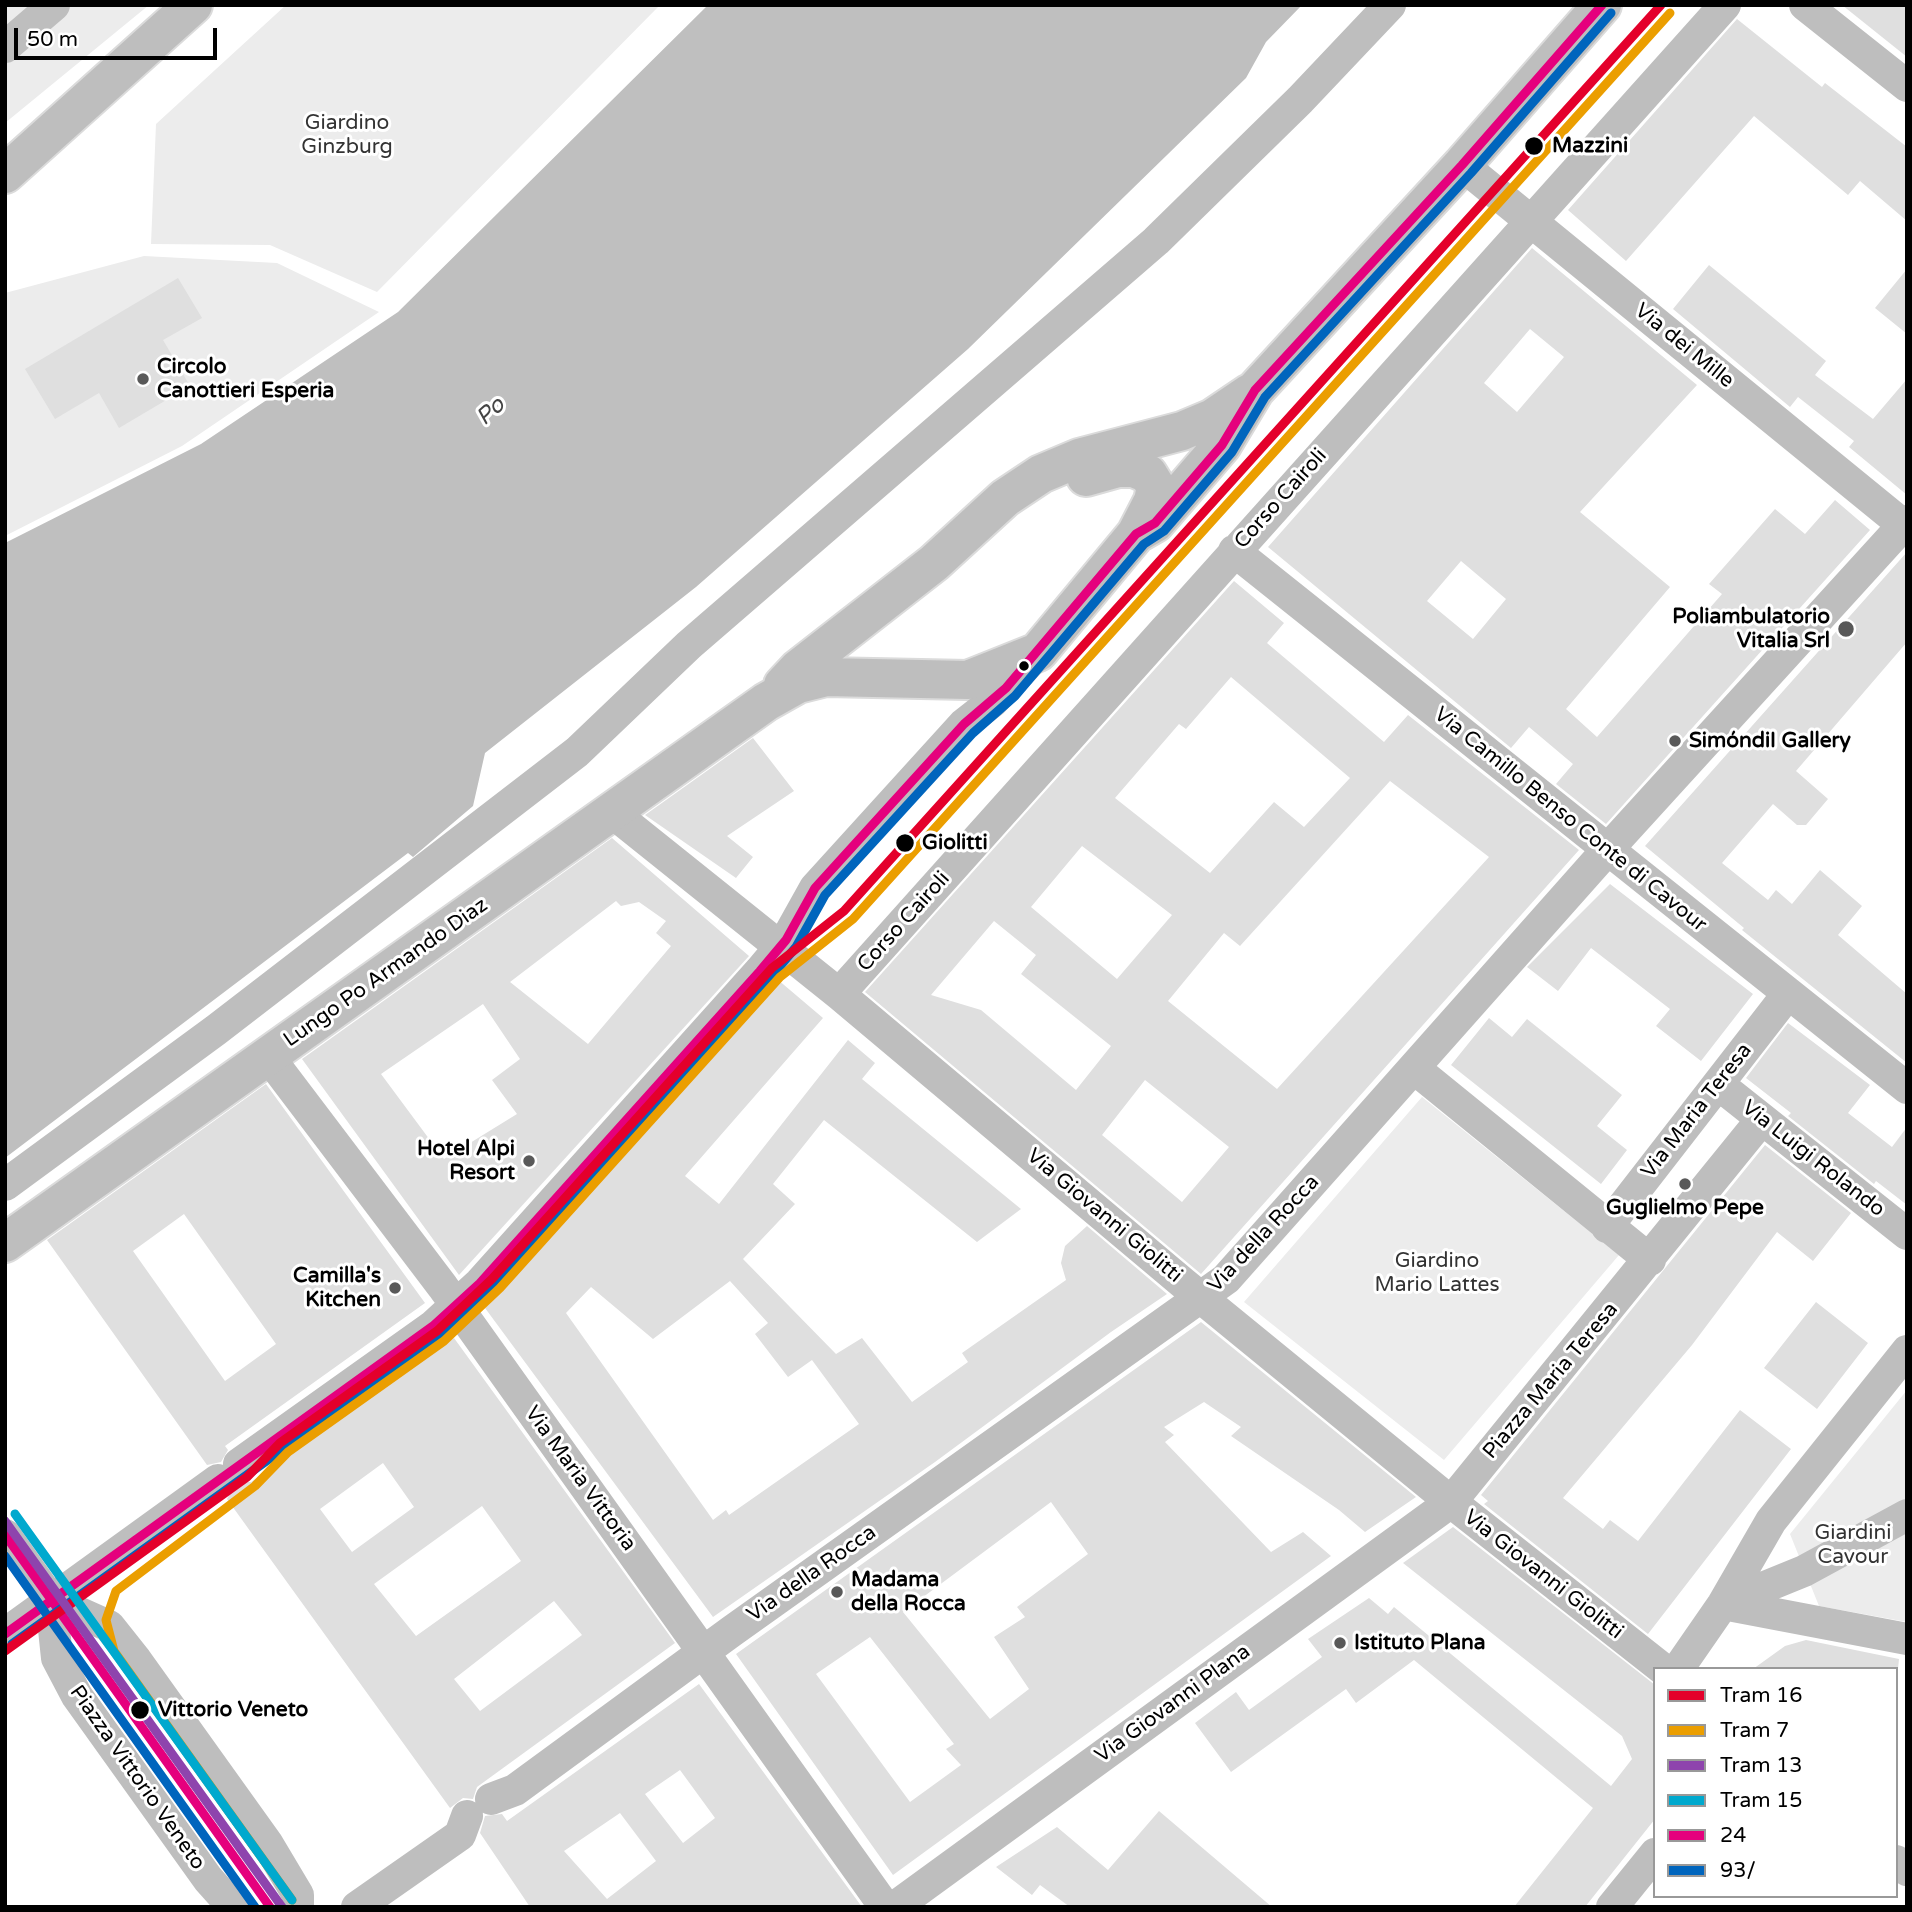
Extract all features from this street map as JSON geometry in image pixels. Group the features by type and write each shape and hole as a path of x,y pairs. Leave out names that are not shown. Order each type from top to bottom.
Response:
{"main road":[{"path":"5,174 194,5"},
{"path":"1136,534 1155,523 1222,444 1255,390 1462,165 1602,5"},
{"path":"766,702 798,669 934,563 1005,498 1041,474 1091,455 1182,431 1213,418 1255,390"},
{"path":"766,702 798,684 826,677 968,680 1038,652 1136,534 1153,501 1156,487 1148,474 1134,468 1093,473 1035,500 938,583 916,595 871,612"},
{"name":"Lungo Po Armando Diaz","path":"5,1243 766,702"}],"street":[{"path":"5,47 54,5"},
{"path":"5,1185 216,1030 577,752 689,645 1156,241 1300,100 1390,5"},
{"name":"Corso Cairoli","path":"839,993 1726,5"},
{"path":"1805,5 1907,86"},
{"name":"Via dei Mille","path":"1462,165 1906,524"},
{"name":"Via della Rocca","path":"357,1907 473,1817 515,1790 1202,1299 1226,1279 1608,849 1906,524"},
{"name":"Via Camillo Benso Conte di Cavour","path":"1234,551 1787,995 1907,1088"},
{"path":"5,1634 433,1326 455,1306 489,1272 781,947 815,888 964,724 1006,688 1038,652"},
{"name":"Via Giovanni Giolitti","path":"613,813 839,993 1202,1299 1451,1502 1659,1667"},
{"name":"Via Maria Teresa","path":"1607,1227 1787,995"},
{"name":"Via Maria Vittoria","path":"268,1056 455,1306 885,1907"},
{"path":"1415,1069 1650,1260"},
{"name":"Via Luigi Rolando","path":"1718,1084 1907,1234"},
{"name":"Piazza Maria Teresa","path":"1451,1502 1762,1119"},
{"path":"1679,1667 1723,1604 1771,1521 1907,1351"},
{"name":"Via Giovanni Plana","path":"895,1907 1451,1502"},
{"path":"1723,1604 1802,1572 1907,1515"},
{"name":"Piazza Vittorio Veneto","path":"5,1535 51,1600 57,1658 77,1696 208,1879 233,1907"},
{"path":"51,1600 109,1626 267,1843 298,1895 298,1907"},
{"path":"1723,1604 1907,1639"},
{"path":"1612,1907 1653,1856"}],"green space":[{"path":"5,5 149,5 5,123"},
{"name":"Giardino Ginzburg","path":"286,5 660,5 377,292 270,245 151,244 156,124"},
{"name":"Circolo Canottieri Esperia","path":"144,256 277,263 379,312 182,446 5,536 5,293"},
{"name":"Giardino Mario Lattes","path":"1422,1097 1619,1255 1444,1460 1244,1302"},
{"name":"Giardini Cavour","path":"1907,1390 1907,1622 1819,1606 1790,1534"}],"water":[{"name":"Po","path":"708,5 1302,5 1266,42 1246,78 968,349 696,587 485,753 473,806 413,857 408,853 5,1158 5,543 201,444 398,312"}],"building":[{"path":"1842,5 1907,5 1907,57"},
{"path":"1737,19 1822,87 1825,83 1907,147 1907,221 1860,181 1848,195 1754,116 1626,261 1568,210"},
{"path":"1532,248 1697,385 1580,512 1670,587 1566,709 1597,737 1722,594 1709,584 1775,509 1805,534 1835,500 1870,530 1606,824 1556,784 1573,764 1529,727 1511,748 1268,547","holes":["1530,329 1564,357 1517,412 1484,383","1461,561 1506,599 1473,639 1427,601"]},
{"path":"1709,265 1826,361 1815,375 1873,419 1907,379 1907,495 1849,447 1854,441 1798,397 1790,407 1673,309"},
{"path":"1907,269 1907,334 1875,308"},
{"path":"178,278 202,318 163,340 190,386 119,428 99,393 55,419 25,369"},
{"path":"1907,552 1907,642 1796,771 1828,799 1806,825 1797,825 1773,804 1722,863 1768,900 1776,890 1792,904 1820,870 1862,906 1838,935 1907,994 1907,1063 1742,930 1744,928 1645,846"},
{"path":"1234,581 1284,623 1267,643 1384,742 1408,715 1579,850 1201,1274 865,992","holes":["1231,677 1350,778 1304,827 1274,802 1210,873 1115,798 1179,724 1186,729","1390,781 1489,857 1277,1089 1168,1001 1224,933 1240,946","1082,846 1172,915 1117,979 1031,907","994,921 1036,955 1021,974 1111,1046 1076,1090 981,1010 931,995","1145,1080 1229,1147 1182,1202 1102,1135"]},
{"path":"753,738 794,791 727,836 753,857 736,878 645,815"},
{"path":"612,838 749,956 459,1275 302,1059","holes":["616,901 621,906 639,902 666,921 656,933 671,946 588,1044 510,982","483,1004 520,1059 492,1080 517,1114 444,1159 381,1074"]},
{"path":"1610,884 1753,994 1701,1061 1656,1026 1670,1009 1591,948 1558,991 1527,967"},
{"path":"777,979 823,1018 685,1176 719,1204 848,1040 875,1063 862,1079 1021,1209 977,1242 824,1120 773,1184 795,1204 743,1259 836,1354 862,1338 912,1402 968,1362 962,1353 1066,1280 1061,1263 1065,1246 1087,1226 1167,1294 935,1462 713,1617 485,1308","holes":["730,1281 768,1323 755,1334 788,1377 812,1360 859,1424 729,1515 726,1510 713,1520 566,1313 591,1287 653,1339"]},
{"path":"1489,1018 1512,1037 1527,1019 1622,1095 1597,1126 1627,1150 1601,1184 1451,1065"},
{"path":"1788,1023 1870,1085 1848,1113 1892,1147 1907,1127 1907,1205 1876,1181 1874,1184 1788,1116 1791,1113 1746,1078"},
{"path":"266,1084 425,1303 225,1446 228,1450 221,1462 207,1465 47,1240","holes":["184,1214 276,1344 225,1381 133,1251"]},
{"path":"1765,1145 1851,1213 1813,1261 1777,1232 1692,1345 1563,1498 1603,1529 1610,1520 1638,1541 1740,1410 1791,1449 1648,1634 1484,1504 1488,1501 1481,1495"},
{"path":"1816,1302 1868,1343 1817,1409 1764,1368"},
{"path":"1201,1322 1416,1497 1365,1532 1339,1510 1231,1436 1241,1427 1204,1402 1164,1427 1174,1435 1165,1442 1271,1552 1303,1532 1331,1556 893,1875 736,1654","holes":["1051,1502 1088,1554 1017,1607 1025,1617 994,1637 1029,1689 990,1719 903,1612","870,1637 954,1744 946,1749 961,1765 910,1802 816,1674"]},
{"path":"454,1338 675,1643 477,1787 473,1799 463,1798 450,1808 227,1499 236,1482 251,1482","holes":["383,1463 414,1507 352,1552 320,1509","482,1506 521,1561 416,1636 374,1584","554,1601 582,1635 480,1711 454,1679"]},
{"path":"1453,1527 1653,1683 1653,1822 1585,1907 1514,1907 1593,1808 1414,1660 1356,1703 1346,1689 1231,1772 1195,1723 1236,1692 1249,1710 1322,1657 1308,1639 1369,1598 1388,1614 1394,1607 1611,1786 1632,1759 1622,1736 1403,1563"},
{"path":"1806,1640 1899,1659 1898,1669 1756,1667 1785,1646"},
{"path":"699,1684 862,1907 530,1907 480,1833 485,1816 502,1814 507,1821","holes":["680,1770 715,1818 683,1843 645,1794","620,1813 656,1861 607,1899 564,1851"]},
{"path":"1159,1811 1272,1907 1070,1907 1040,1885 1032,1895 996,1867 1057,1827 1108,1870"}],"tram line":[{"name":"16","path":"5,1651 247,1477 280,1443 437,1331 492,1279 772,968 844,911 1661,5"},
{"name":"7","path":"292,1900 114,1651 106,1620 116,1591 255,1486 288,1452 444,1341 500,1288 780,977 853,919 1670,13"},
{"name":"15","path":"15,1514 292,1900"},
{"name":"13","path":"5,1521 282,1907"}],"transit line":[{"name":"24","path":"5,1634 433,1326 480,1283 760,971 786,940 815,888 964,724 1006,688 1136,534 1155,523 1222,445 1255,390 1462,165 1602,5"},
{"name":"93/","path":"12,1644 440,1336 489,1291 769,979 796,947 825,895 973,733 1015,696 1144,544 1164,531 1232,452 1265,397 1471,173 1611,13"},
{"name":"24","path":"5,1535 270,1907"},
{"name":"93/","path":"5,1556 255,1907"}],"place":[{"name":"Mazzini","path":"1534,146"},
{"name":"Circolo Canottieri Esperia","path":"143,379"},
{"name":"Poliambulatorio Vitalia Srl","path":"1846,629"},
{"name":"SimóndiI Gallery","path":"1675,741"},
{"name":"Giolitti","path":"905,843"},
{"name":"Hotel Alpi Resort","path":"529,1161"},
{"name":"Guglielmo Pepe","path":"1685,1184"},
{"name":"Camilla's Kitchen","path":"395,1288"},
{"name":"Madama della Rocca","path":"837,1592"},
{"name":"Istituto Plana","path":"1340,1643"},
{"name":"Vittorio Veneto","path":"140,1710"}]}
